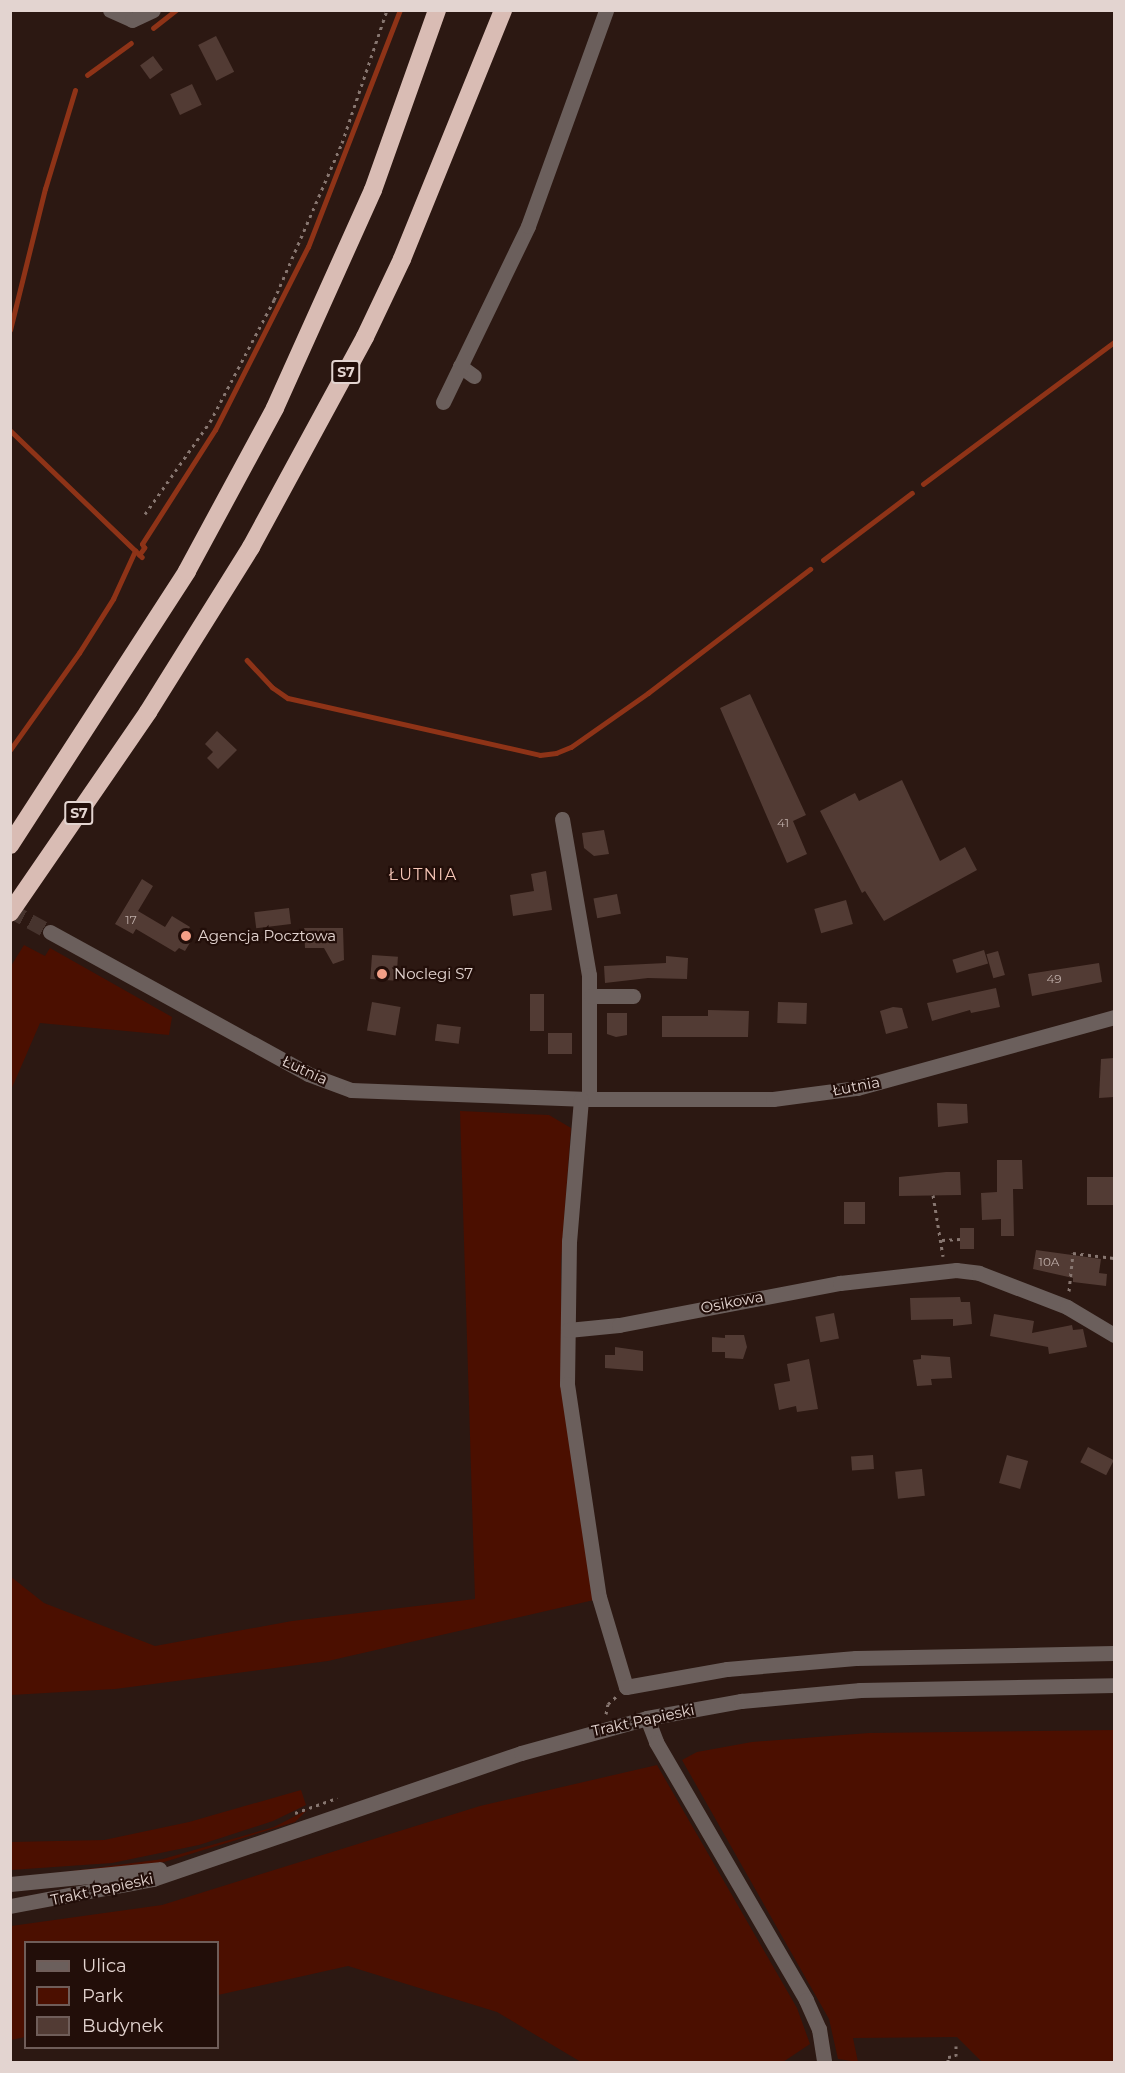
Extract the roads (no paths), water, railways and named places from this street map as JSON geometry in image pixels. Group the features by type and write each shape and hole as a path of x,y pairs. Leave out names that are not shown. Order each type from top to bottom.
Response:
{"highway":[{"name":"S7","path":"10,845 187,571 275,408 373,190 437,10"},
{"name":"S7","path":"10,913 148,712 256,536 365,337 402,259 503,10"}],"street":[{"path":"110,10 132,20 153,10"},
{"path":"443,402 528,226 606,10"},
{"path":"460,366 474,376"},
{"path":"562,819 591,996 585,1099 569,1241 567,1384 599,1597 626,1687 727,1669 856,1658 1114,1653"},
{"name":"Łutnia","path":"50,932 308,1074 351,1089 585,1099 773,1099 857,1088 1114,1017"},
{"path":"591,996 633,996"},
{"name":"Osikowa","path":"568,1330 619,1325 820,1286 944,1270 979,1273 1067,1307 1114,1335"},
{"name":"Trakt Papieski","path":"10,1906 117,1888 520,1753 646,1718 741,1701 860,1690 1114,1685"},
{"path":"646,1718 656,1742 806,2000 819,2029 824,2062"},
{"name":"Trakt Papieski","path":"10,1884 96,1878 191,1865"}],"waterway":[{"path":"153,28 176,10"},
{"path":"139,555 144,548 142,544 215,430 308,247 400,10"},
{"path":"87,75 131,43"},
{"path":"10,330 45,189 75,90"},
{"path":"923,484 1114,342"},
{"path":"10,430 142,557"},
{"path":"823,560 912,493"},
{"path":"10,750 79,653 113,599 135,551"},
{"path":"247,660 272,687 288,698 540,755 556,753 571,747 648,693 810,569"}],"tunnel":[{"path":"10,910 50,932"}],"place":[{"name":"Agencja Pocztowa","path":"186,936"},
{"name":"Noclegi S7","path":"382,974"}],"district":[{"name":"ŁUTNIA","path":"423,875"}]}
